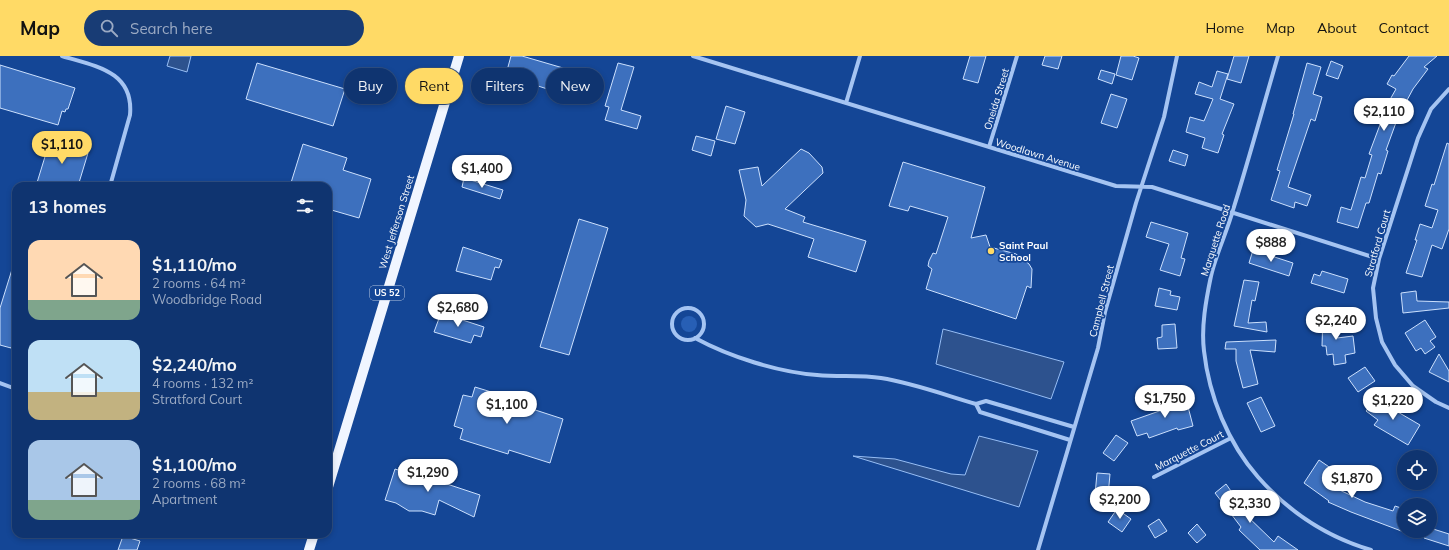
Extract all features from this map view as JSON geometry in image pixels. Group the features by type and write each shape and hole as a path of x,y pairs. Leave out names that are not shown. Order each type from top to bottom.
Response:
{"main road":[{"name":"West Jefferson Street","path":"332,474 459,56"},
{"path":"309,550 313,538"}],"street":[{"path":"62,56 104,69 114,75 121,80 128,97 131,105 130,115 111,182"},
{"name":"Woodlawn Avenue","path":"693,56 1116,186 1152,187 1379,259"},
{"path":"846,103 860,56"},
{"name":"Oneida Street","path":"989,147 1017,56"},
{"name":"Campbell Street","path":"1038,550 1096,355 1105,312 1141,187 1164,117 1177,56"},
{"name":"Marquette Road","path":"1278,56 1233,212 1212,274 1205,313 1204,350 1210,384 1219,412 1231,438 1247,464 1268,489 1296,512 1326,532 1371,550"},
{"name":"Stratford Court","path":"1449,89 1431,109 1418,138 1379,259 1373,288 1376,318 1382,342 1395,366 1413,386 1436,402 1449,408"},
{"path":"695,338 702,331 704,320 698,311 687,308 682,309 678,312 673,322 675,332 684,339 695,338 713,348 778,369 818,375 871,377 884,379 976,404 986,401 1074,427"},
{"path":"0,384 12,388"},
{"path":"976,404 980,412 1070,440"},
{"name":"Marquette Court","path":"1154,477 1231,438"}],"shaded area":[{"path":"170,56 191,56 187,72 167,66"},
{"path":"689,316 696,321 697,324 692,331 689,332 682,327 681,324 686,317"},
{"path":"943,329 1064,362 1051,399 936,364"},
{"path":"979,436 1038,451 1019,507 853,456 895,459 951,474 965,475"}],"building":[{"path":"511,56 522,56 563,68 546,68 546,89 538,86 538,68 508,68"},
{"path":"970,56 986,56 978,83 963,79"},
{"path":"1045,56 1062,56 1058,69 1042,65"},
{"path":"1121,56 1133,56 1139,58 1132,80 1116,75"},
{"path":"1234,56 1249,56 1241,83 1227,79"},
{"path":"1409,56 1437,56 1424,67 1428,69 1413,89 1398,117 1386,150 1388,151 1381,174 1378,173 1369,203 1366,203 1358,228 1337,222 1341,207 1351,210 1361,177 1365,178 1372,155 1369,154 1381,122 1356,114 1360,102 1384,110 1396,89 1387,84 1392,75 1394,76"},
{"path":"1331,61 1343,66 1338,79 1326,75"},
{"path":"257,63 344,89 333,126 246,99"},
{"path":"618,63 634,67 621,110 641,116 637,129 605,120 609,107 605,106"},
{"path":"1307,63 1321,67 1313,94 1322,97 1315,121 1311,119 1288,187 1311,195 1307,206 1295,202 1294,208 1271,200 1280,171 1277,170 1294,114"},
{"path":"0,65 75,88 68,109 66,109 65,112 62,111 58,125 0,108"},
{"path":"1101,70 1115,74 1112,84 1098,79"},
{"path":"1217,71 1228,74 1220,99 1234,104 1222,134 1224,135 1218,153 1202,148 1205,138 1186,132 1190,117 1204,121 1213,99 1195,94 1199,82 1212,87"},
{"path":"1111,94 1127,99 1117,128 1101,123"},
{"path":"726,106 745,112 735,144 716,139"},
{"path":"696,136 715,141 711,156 692,150"},
{"path":"51,137 73,143 72,145 75,146 74,149 88,153 79,182 37,182"},
{"path":"1447,143 1449,144 1449,229 1442,249 1432,245 1422,277 1406,273 1417,240 1415,240 1420,224 1432,228 1438,210 1425,206 1432,184 1434,185"},
{"path":"303,144 347,158 343,170 371,179 359,218 332,210 332,182 291,182"},
{"path":"801,149 809,153 822,167 823,173 785,209 805,217 803,222 866,241 856,272 808,257 814,239 768,224 756,227 744,216 746,200 739,170 758,167 762,186"},
{"path":"1173,150 1188,155 1185,166 1169,161"},
{"path":"903,162 985,187 971,238 986,235 990,247 1016,254 1029,264 1032,269 1031,288 1027,286 1016,319 926,289 932,269 928,266 929,261 933,253 936,254 948,217 910,206 908,211 889,206"},
{"path":"464,178 503,190 500,199 462,187"},
{"path":"579,219 608,228 569,355 540,347"},
{"path":"1151,222 1188,233 1181,258 1185,259 1180,276 1160,270 1169,244 1146,237"},
{"path":"463,247 502,260 499,268 495,267 491,280 456,271"},
{"path":"1253,250 1293,263 1289,276 1249,263"},
{"path":"12,269 11,348 0,345 0,308"},
{"path":"1322,271 1348,279 1344,293 1311,283 1314,274 1320,276"},
{"path":"1244,280 1259,282 1255,301 1252,300 1248,323 1266,322 1267,332 1234,326"},
{"path":"1159,288 1171,291 1170,295 1180,297 1177,310 1155,306"},
{"path":"1416,291 1417,301 1449,302 1449,308 1403,313 1401,293"},
{"path":"441,313 484,327 481,337 474,335 471,343 434,332"},
{"path":"1323,314 1332,314 1332,321 1338,322 1337,338 1353,336 1355,353 1345,355 1346,363 1334,365 1333,354 1327,355 1326,346 1322,346"},
{"path":"1425,320 1436,337 1430,341 1435,347 1425,354 1421,348 1416,351 1405,333"},
{"path":"1175,324 1177,348 1158,349 1157,338 1162,337 1162,325"},
{"path":"1276,340 1275,352 1250,350 1258,384 1243,388 1236,361 1236,349 1225,349 1226,342"},
{"path":"1439,354 1449,371 1449,382 1429,372"},
{"path":"1365,367 1375,381 1358,392 1348,378"},
{"path":"475,387 524,402 523,406 563,419 550,463 509,450 508,454 460,439 463,429 454,426 463,395 472,397"},
{"path":"1174,394 1175,402 1186,399 1193,426 1178,430 1177,428 1149,438 1147,433 1137,436 1131,421 1165,409 1163,395"},
{"path":"1380,394 1393,405 1391,408 1420,425 1408,445 1374,425 1378,420 1366,411"},
{"path":"1261,397 1275,426 1261,432 1247,403"},
{"path":"1116,435 1128,443 1114,461 1103,453"},
{"path":"1319,460 1338,473 1329,485 1365,502 1393,511 1395,506 1397,507 1397,529 1328,502 1329,501 1304,483"},
{"path":"399,467 437,478 444,481 444,483 480,495 474,517 439,500 435,515 422,511 409,511 396,503 385,500 395,469 398,470"},
{"path":"1097,473 1110,474 1108,496 1095,495"},
{"path":"1226,484 1238,501 1240,500 1246,509 1243,512 1274,542 1278,536 1298,550 1260,550 1239,530 1241,527 1215,493"},
{"path":"1117,509 1131,519 1122,532 1108,522"},
{"path":"1159,519 1167,531 1155,538 1148,526"},
{"path":"1197,524 1206,535 1197,543 1188,533"},
{"path":"1437,530 1449,534 1449,546 1424,538 1437,538"},
{"path":"122,538 130,538 140,541 137,550 118,550"}],"place":[{"name":"Saint Paul School","path":"991,251"}]}
